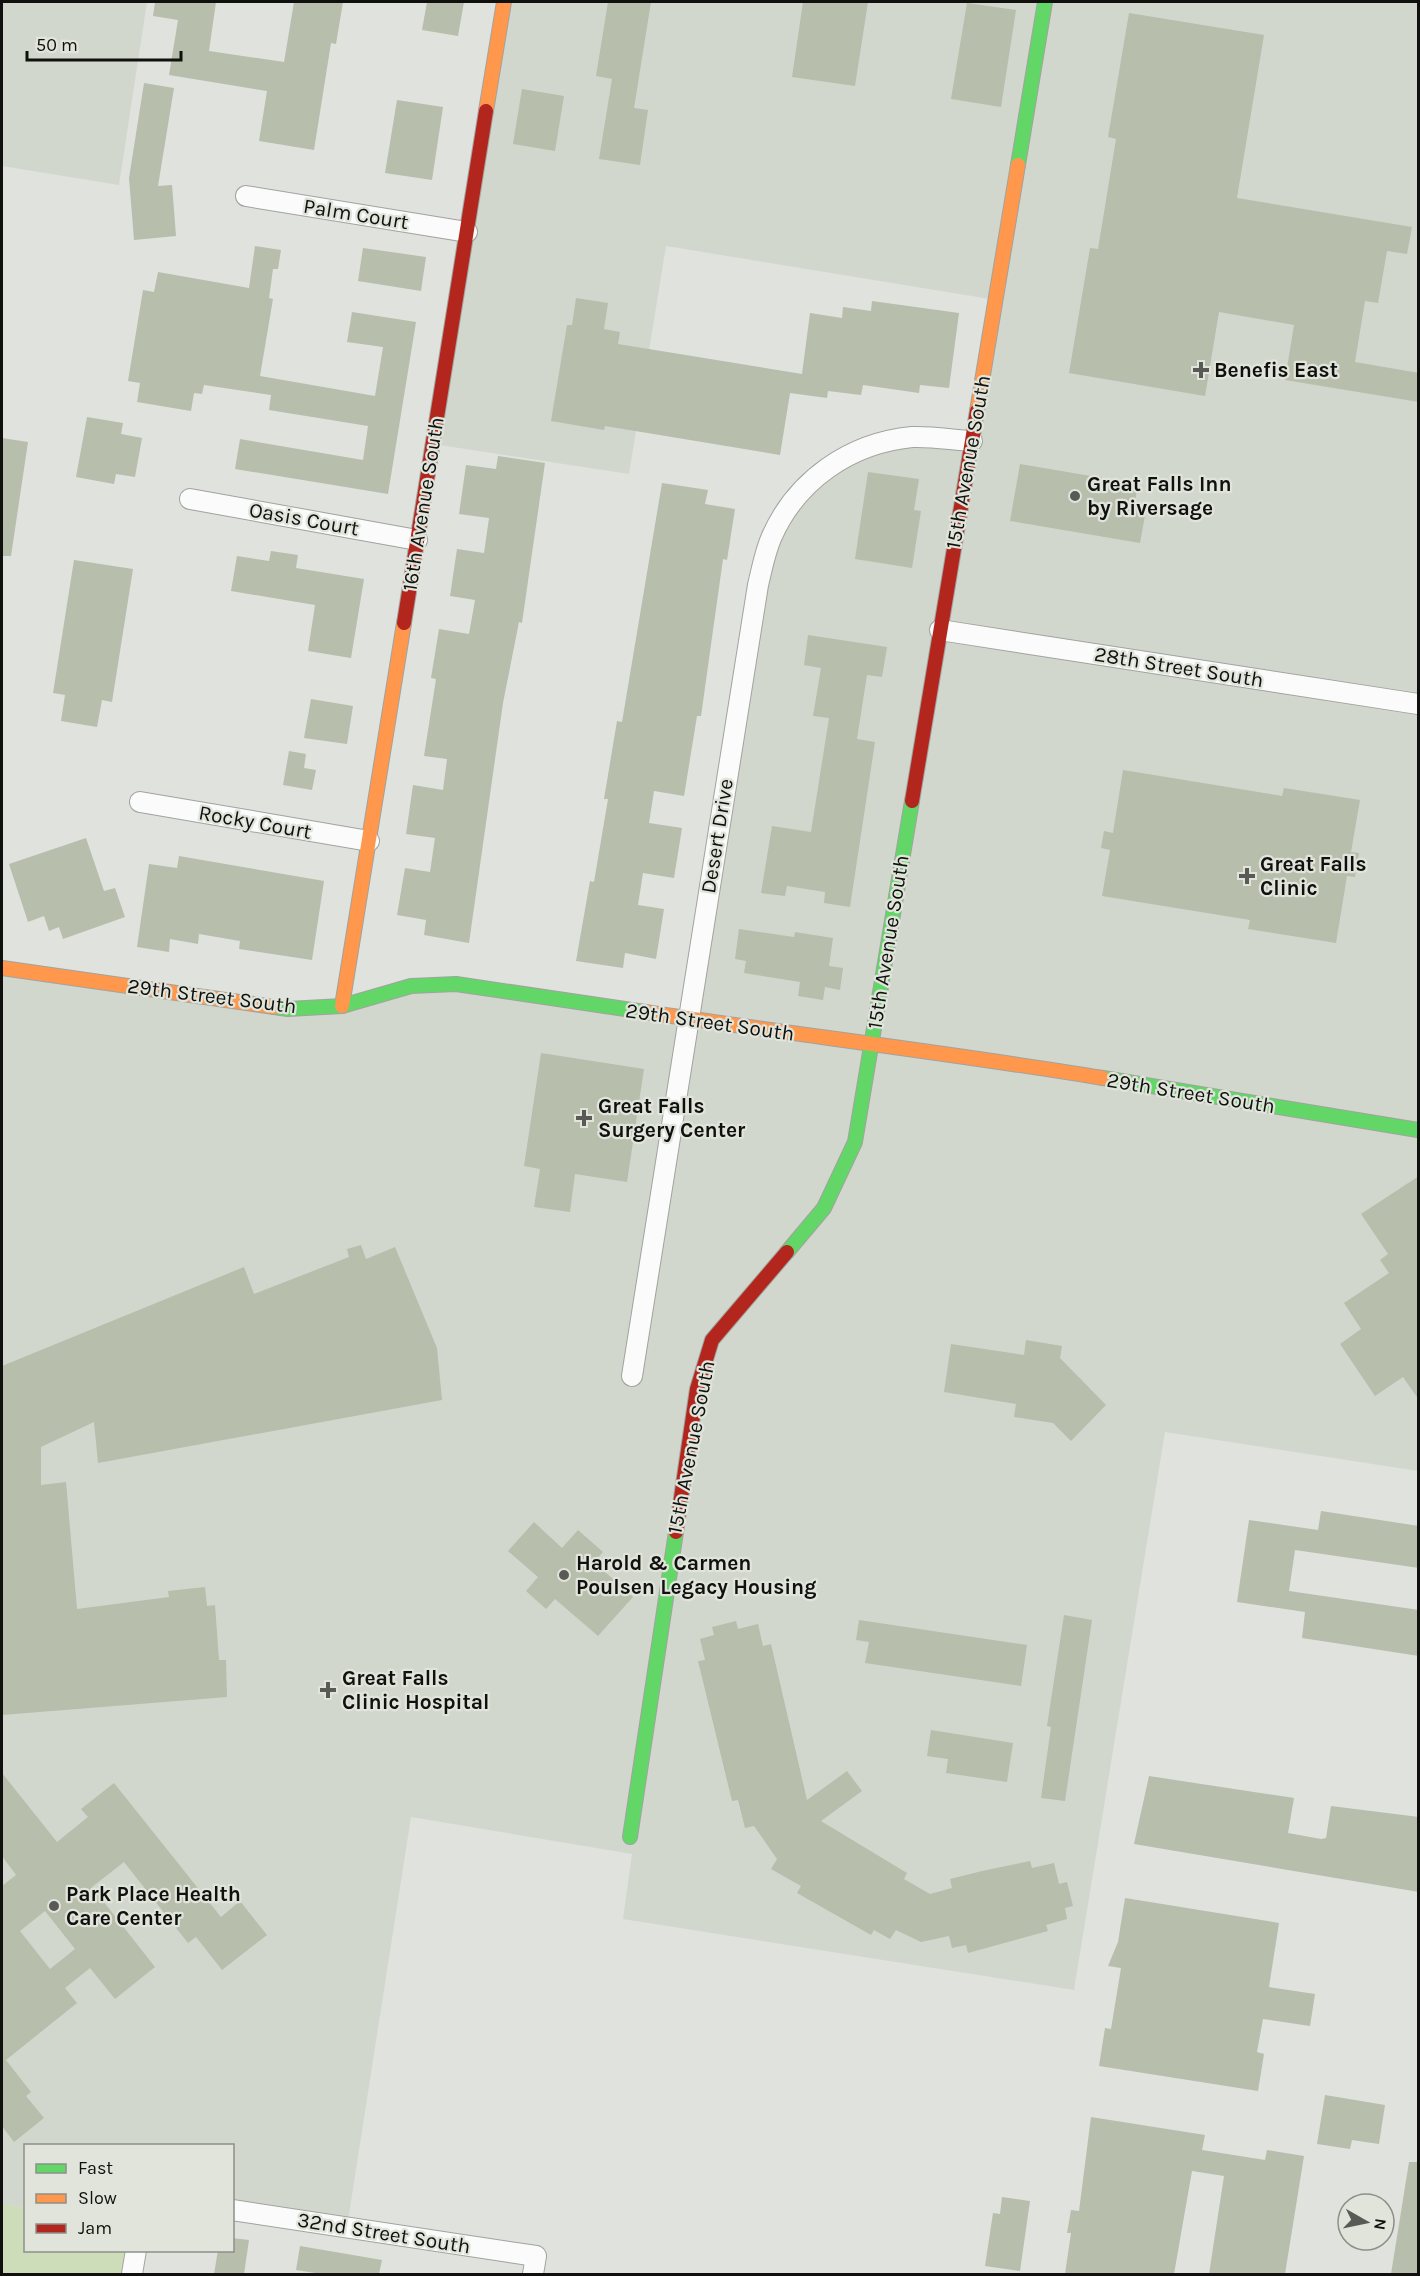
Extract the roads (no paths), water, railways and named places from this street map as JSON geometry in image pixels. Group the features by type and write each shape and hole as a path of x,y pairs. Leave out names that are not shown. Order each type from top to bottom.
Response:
{"street":[{"name":"16th Avenue South","path":"342,1006 504,2"},
{"name":"15th Avenue South","path":"630,1837 697,1389 712,1340 824,1208 855,1142 1046,2"},
{"name":"Palm Court","path":"246,196 467,232"},
{"name":"Desert Drive","path":"632,1376 687,1019 758,585 772,536 796,493 834,461 870,447 912,437 972,441"},
{"name":"Oasis Court","path":"190,499 417,540"},
{"name":"28th Street South","path":"940,630 1419,704"},
{"name":"Rocky Court","path":"140,802 369,842"},
{"name":"29th Street South","path":"2,968 288,1009 342,1006 411,986 456,984 871,1046 999,1061 1419,1130"},
{"name":"32nd Street South","path":"234,2210 534,2265"},
{"path":"132,2274 136,2252"}],"place":[{"name":"Benefis East","path":"1201,370"},
{"name":"Great Falls Inn by Riversage","path":"1075,496"},
{"name":"Great Falls Clinic","path":"1247,876"},
{"name":"Great Falls Surgery Center","path":"584,1118"},
{"name":"Harold & Carmen Poulsen Legacy Housing","path":"564,1575"},
{"name":"Great Falls Clinic Hospital","path":"328,1690"},
{"name":"Park Place Health Care Center","path":"54,1906"}]}
